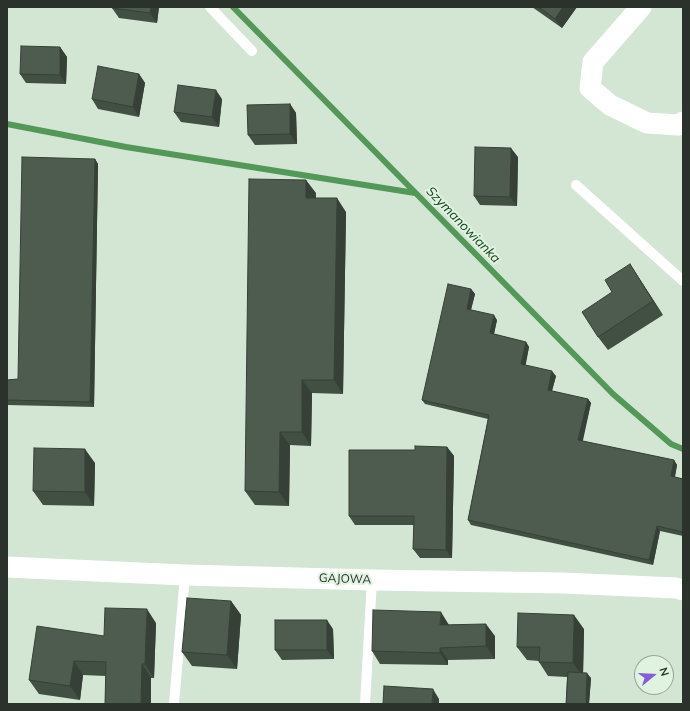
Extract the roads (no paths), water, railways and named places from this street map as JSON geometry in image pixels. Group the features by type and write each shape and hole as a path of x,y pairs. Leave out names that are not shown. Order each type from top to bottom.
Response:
{"street":[{"path":"641,7 593,62 590,88 610,105 647,123 678,125 683,122"},
{"name":"GAJOWA","path":"7,567 185,575 563,583 676,588 683,590"}],"lane":[{"path":"210,7 252,51"},
{"path":"576,185 683,281"},
{"path":"174,704 185,575"},
{"path":"365,704 372,580"}],"waterway":[{"name":"Szymanowianka","path":"233,7 613,394 671,444 683,449"},
{"path":"7,124 126,147 415,193"}]}
